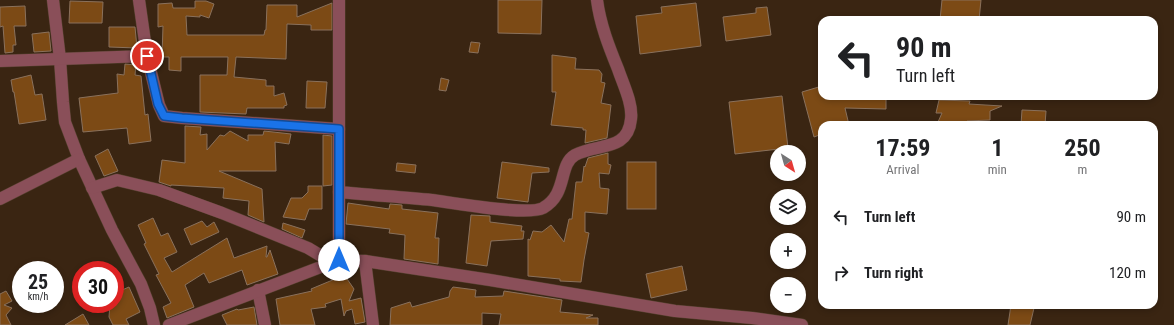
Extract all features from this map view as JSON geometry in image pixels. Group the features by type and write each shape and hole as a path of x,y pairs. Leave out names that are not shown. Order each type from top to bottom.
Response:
{"street":[{"path":"52,0 60,59 62,102 65,122 92,188 112,230 141,284 150,308 154,325"},
{"path":"139,0 147,56 158,104 164,116 339,129"},
{"path":"336,261 339,192 339,0"},
{"path":"339,192 431,200 518,210 536,210 551,202 558,193 566,168 571,158 583,152 618,142 625,138 628,133 631,118 628,97 608,43 597,0"},
{"path":"0,61 147,56"},
{"path":"0,199 79,159"},
{"path":"92,188 118,180 160,190 222,213 336,261"},
{"path":"169,325 336,261 364,261 490,280 675,311 752,318 802,325"},
{"path":"364,261 373,325"},
{"path":"258,290 265,325"}],"building":[{"path":"498,0 542,0 541,34 498,33"},
{"path":"942,0 981,0 979,16 940,16"},
{"path":"70,1 103,2 102,23 69,23"},
{"path":"195,1 206,1 214,4 209,18 200,15 200,17 186,16 187,35 264,35 266,30 267,5 297,5 297,17 332,3 332,30 311,30 311,25 287,24 286,59 236,57 234,77 266,80 266,86 274,86 274,96 284,93 287,105 284,106 284,108 247,108 246,114 200,112 200,75 227,75 228,57 181,57 181,71 169,70 169,57 162,57 163,26 158,27 158,4 172,3 173,8 195,8"},
{"path":"696,3 701,46 640,54 636,16 662,13 661,7"},
{"path":"25,6 26,26 14,26 16,45 13,45 13,52 5,53 3,26 0,27 0,7"},
{"path":"767,7 771,35 726,41 723,17 756,13 756,8"},
{"path":"109,27 135,27 137,48 109,47"},
{"path":"49,32 51,51 34,52 32,34"},
{"path":"471,42 480,43 478,53 469,52"},
{"path":"552,55 576,58 575,69 599,70 602,74 601,82 605,83 601,103 611,105 607,138 585,143 586,130 583,130 583,128 551,125 556,92 552,92"},
{"path":"125,64 136,65 135,75 141,76 145,115 148,114 151,141 129,144 127,128 83,132 79,98 118,93 117,74 124,75"},
{"path":"31,75 35,95 42,94 46,120 19,124 11,80"},
{"path":"441,78 449,80 446,91 439,90"},
{"path":"307,81 327,82 325,108 306,108"},
{"path":"818,87 818,100 886,100 886,109 845,108 848,121 818,121 818,136 814,137 802,92"},
{"path":"782,96 788,145 770,145 770,150 735,154 729,102"},
{"path":"939,100 970,101 969,104 1002,106 990,111 990,120 938,121 942,113 936,113"},
{"path":"1022,110 1046,111 1045,121 1021,121"},
{"path":"185,126 201,127 200,135 207,134 207,150 220,135 224,136 230,131 248,141 248,135 263,135 264,131 291,134 289,144 275,142 276,171 219,171 262,189 264,222 248,215 249,201 223,198 224,188 171,186 159,182 162,160 185,163"},
{"path":"323,135 332,136 332,185 323,186"},
{"path":"108,149 118,171 104,176 95,156"},
{"path":"608,153 608,164 611,165 609,174 599,173 600,188 609,189 607,214 585,212 585,232 589,233 581,282 560,281 560,279 528,276 528,239 530,240 533,231 542,232 551,225 564,242 569,219 572,219 576,182 582,182 584,166 585,167 588,158"},
{"path":"502,162 549,168 549,172 532,173 528,202 497,198"},
{"path":"627,162 656,162 656,209 627,209"},
{"path":"397,163 416,165 415,173 396,171"},
{"path":"308,186 322,186 322,209 309,209 305,220 283,217 291,198 302,198 308,192"},
{"path":"348,203 389,209 390,204 402,205 402,209 438,213 435,238 439,238 438,264 404,259 405,235 389,233 390,229 346,224"},
{"path":"471,215 490,216 490,222 522,226 521,231 524,231 523,239 491,241 487,266 466,263"},
{"path":"153,218 161,236 168,233 177,252 164,258 172,272 227,238 234,258 267,246 266,257 270,250 278,274 247,285 242,270 209,283 204,273 185,285 194,307 167,318 163,307 171,303 156,275 159,274 144,244 146,243 138,225"},
{"path":"202,221 207,227 214,222 219,232 191,245 184,229"},
{"path":"283,223 305,230 302,238 282,229"},
{"path":"682,266 687,290 651,298 646,274"},
{"path":"334,273 343,273 354,289 349,301 361,298 365,322 355,324 352,309 346,311 344,316 341,299 325,304 326,307 311,309 315,325 280,325 276,299 312,291 311,289 335,279"},
{"path":"129,287 140,312 126,319 129,325 113,325 109,317 109,313 124,313 124,289"},
{"path":"453,287 476,290 475,297 503,296 504,291 562,300 560,312 593,315 586,318 598,318 598,325 499,325 501,314 482,313 482,325 390,325 391,308 410,302 412,307 449,297 450,291"},
{"path":"6,291 12,301 4,305 12,308 6,315 11,325 0,325 0,294"},
{"path":"254,307 257,325 227,325 222,315 237,309"},
{"path":"1010,309 1034,309 1030,325 1008,325"},
{"path":"83,314 89,325 65,325"}],"route":[{"path":"147,56 158,104 162,114 166,117 339,129 339,260"}]}
